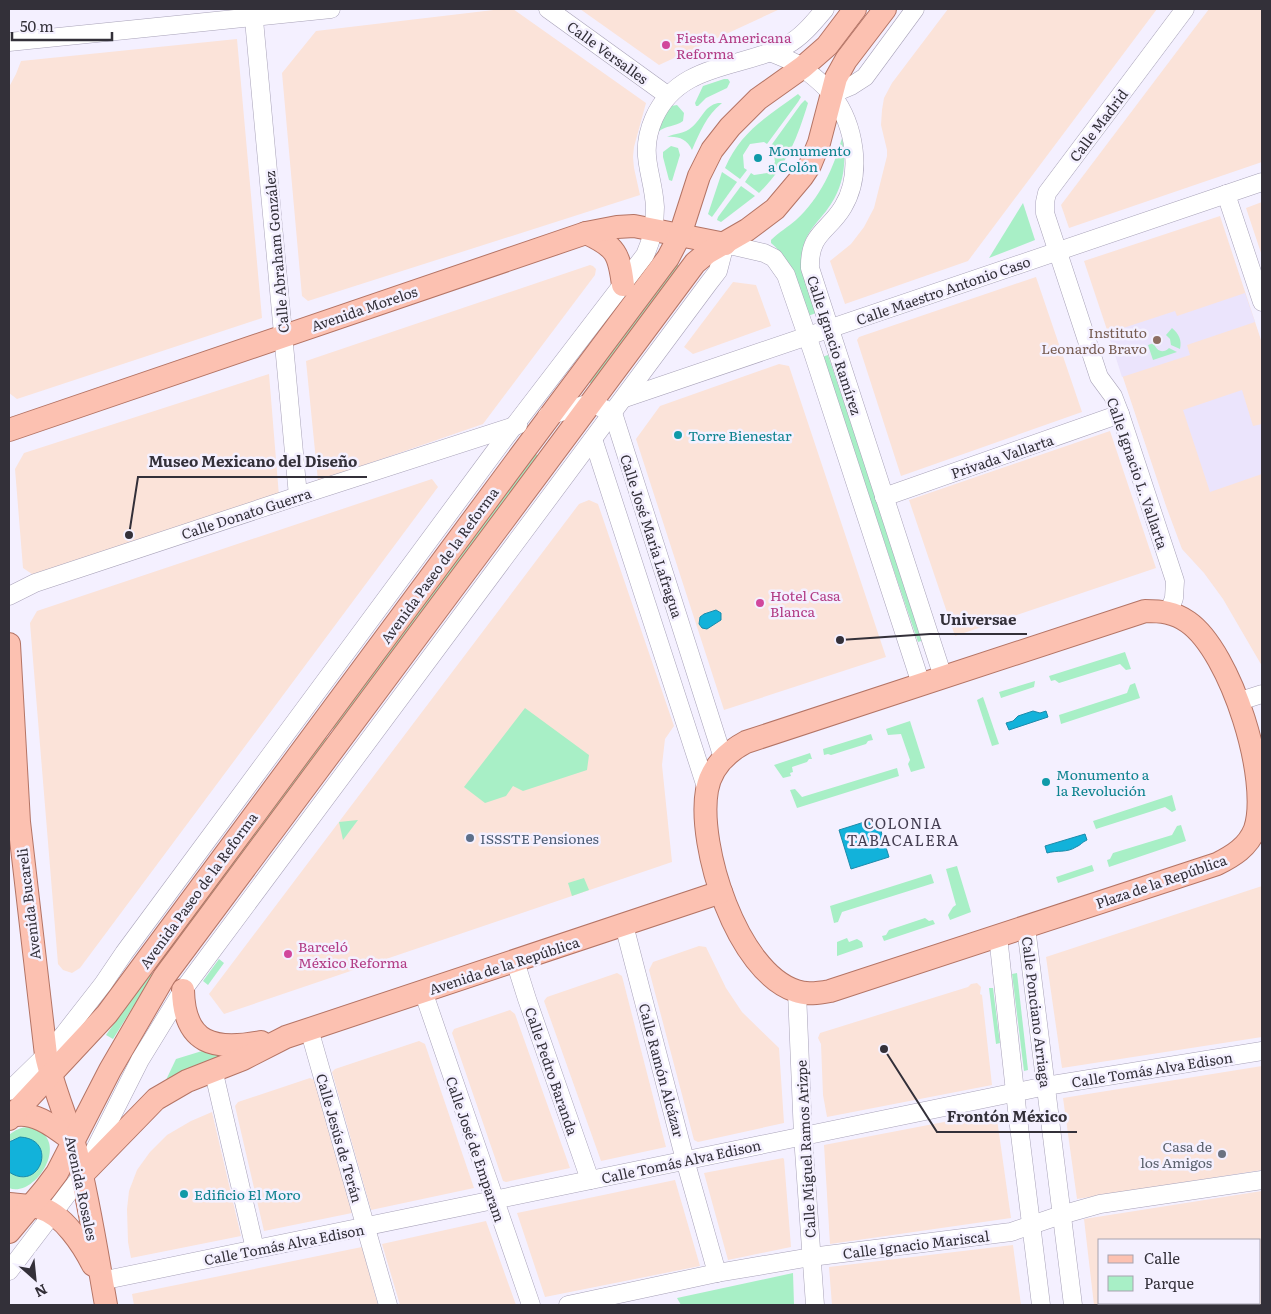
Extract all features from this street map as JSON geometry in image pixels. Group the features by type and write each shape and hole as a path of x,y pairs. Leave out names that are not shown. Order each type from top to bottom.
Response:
{"main road":[{"name":"Avenida Paseo de la Reforma","path":"10,1117 48,1064 107,1014 668,258 680,235 699,176 712,150 730,127 758,99 803,67 827,46 855,9"},
{"name":"Avenida Paseo de la Reforma","path":"9,1232 19,1205 57,1173 110,1070 164,977 695,263 707,253 725,244 775,209 810,166 819,143 836,78 846,60 885,9"},
{"name":"Avenida Morelos","path":"9,430 586,233 617,226 634,226 725,244"},
{"path":"586,233 604,242 614,252 622,267 623,285"},
{"name":"Plaza de la República","path":"1145,611 1168,612 1190,623 1204,637 1218,658 1257,737 1260,829 1234,856 1217,864 830,991 816,993 797,992 773,978 753,957 736,927 721,892 709,844 706,814 707,790 714,771 723,758 746,742 943,677 1133,614 1145,611"},
{"name":"Avenida Bucareli","path":"9,644 19,822 48,1064"},
{"name":"Avenida de la República","path":"82,1175 156,1099 187,1081 243,1058 286,1037 721,892"},
{"name":"Avenida de la República","path":"183,990 187,1018 197,1034 209,1042 219,1045 243,1045 286,1037"},
{"name":"Avenida Rosales","path":"48,1064 82,1175 106,1305"},
{"path":"10,1117 29,1116 42,1120 54,1126 73,1141"},
{"path":"19,1205 41,1208 52,1214 78,1239 101,1281"}],"street":[{"path":"9,42 254,13 331,9"},
{"name":"Calle Versalles","path":"548,9 668,95"},
{"name":"Avenida Paseo de la Reforma","path":"9,1091 48,1064 136,937 514,426 645,255 654,230 654,201 646,153 648,138 653,120 668,95 698,75 787,45 803,33 825,9"},
{"path":"832,94 852,86 866,75 915,9"},
{"name":"Calle Madrid","path":"1057,251 1045,213 1047,193 1185,9"},
{"name":"Calle Abraham González","path":"254,13 298,496"},
{"name":"Calle Ignacio Ramírez","path":"770,52 803,67 832,94 844,117 850,134 854,151 854,175 849,195 842,208 816,238 810,257 810,268 943,677"},
{"name":"Calle Maestro Antonio Caso","path":"625,398 1262,182"},
{"path":"1226,194 1262,302"},
{"path":"9,1271 82,1175 140,1060 183,990 718,271 725,244"},
{"name":"Calle Ignacio Ramírez","path":"725,244 764,253 774,258 786,275 808,336 921,684"},
{"name":"Calle Ignacio L. Vallarta","path":"1057,251 1098,377 1113,396 1120,414 1175,581 1174,598 1168,612"},
{"path":"514,426 591,403 613,414"},
{"name":"Calle José María Lafragua","path":"613,414 723,758"},
{"name":"Privada Vallarta","path":"884,497 1120,414"},
{"name":"Calle Donato Guerra","path":"9,596 35,583 514,426"},
{"name":"Calle José María Lafragua","path":"593,439 707,790"},
{"path":"1240,701 1262,694"},
{"name":"Calle Ramón Alcázar","path":"624,924 685,1160 717,1274"},
{"name":"Calle Ponciano Arriaga","path":"1026,927 1073,1305"},
{"path":"998,936 1031,1226 1042,1305"},
{"name":"Calle Pedro Baranda","path":"515,961 590,1180"},
{"name":"Calle José de Emparam","path":"423,991 531,1305"},
{"name":"Calle Miguel Ramos Arizpe","path":"797,992 803,1136 815,1305"},
{"name":"Calle Jesús de Terán","path":"309,1029 388,1305"},
{"name":"Calle Tomás Alva Edison","path":"101,1281 1046,1086 1262,1051"},
{"path":"213,1070 255,1249"},
{"name":"Calle Ignacio Mariscal","path":"568,1305 717,1274 811,1257 1011,1232 1100,1204 1262,1180"}],"shaded area":[{"path":"513,9 646,103 633,157 640,195 308,301 302,296 282,73 316,31"},
{"name":"Fiesta Americana Reforma","path":"580,9 780,9 659,65"},
{"path":"948,9 1157,9 968,261 845,304 830,261 851,244 864,227 874,208 887,156 881,125 884,98 892,83"},
{"path":"1209,9 1262,9 1262,162 1069,228 1061,205"},
{"path":"237,39 262,318 17,399 9,393 9,87 21,61"},
{"path":"1262,202 1262,256 1246,208"},
{"path":"1220,216 1262,343 1262,666 1223,599 1204,573 1182,549 1084,261"},
{"path":"590,265 596,269 595,275 483,424 318,481 306,361"},
{"path":"1036,277 1082,412 901,476 857,340 859,337"},
{"path":"733,282 756,285 771,326 693,354 684,347"},
{"name":"Instituto Leonardo Bravo","path":"1245,293 1255,322 1187,345 1190,355 1122,377 1108,333 1175,311 1177,316"},
{"path":"779,364 789,366 886,657 724,710 636,439 660,406"},
{"path":"269,374 279,496 35,576 23,568 15,469 24,453"},
{"path":"1242,390 1253,426 1262,424 1262,474 1210,492 1183,410"},
{"path":"1110,431 1156,568 955,636 909,500"},
{"path":"432,479 438,487 80,968 72,973 63,970 58,964 30,623 37,611"},
{"path":"589,500 598,504 674,726 665,739 662,765 672,862 224,1014 209,994 579,504"},
{"path":"1262,886 1262,1037 1062,1068 1046,957"},
{"path":"699,946 706,947 726,988 742,1012 779,1048 784,1123 698,1142 694,1140 649,970 653,962"},
{"path":"617,973 622,976 666,1147 601,1161 544,1001 547,997"},
{"path":"977,983 981,987 980,994 982,995 992,1085 827,1117 823,1095 821,1044 818,1038 820,1033"},
{"path":"510,1010 515,1014 570,1168 506,1182 503,1181 452,1033 454,1029"},
{"path":"419,1041 425,1044 474,1188 371,1210 332,1072 335,1069"},
{"path":"1262,1066 1262,1170 1077,1199 1063,1098"},
{"path":"310,1078 314,1080 352,1213 264,1231 235,1106 238,1102"},
{"name":"Edificio El Moro","path":"212,1112 241,1236 131,1258 128,1242 127,1209 129,1191 137,1170 150,1152 167,1135 191,1121"},
{"path":"996,1112 1011,1218 830,1244 824,1145"},
{"path":"783,1158 791,1247 728,1260 704,1173"},
{"path":"675,1180 700,1266 545,1297 517,1213"},
{"path":"1262,1191 1262,1305 1094,1305 1084,1219"},
{"path":"486,1221 516,1305 400,1305 382,1244"},
{"path":"1013,1245 1021,1305 832,1305 829,1267"},
{"path":"362,1247 378,1305 134,1305 132,1294"}],"green space":[{"path":"728,79 730,82 727,88 706,98 696,106 695,103 703,86"},
{"path":"798,94 801,97 798,102 767,144 764,142 750,144 743,155 744,168 747,170 740,179 725,168 731,155 747,134"},
{"path":"805,100 808,103 790,151 769,183 759,193 745,182 751,173 754,175 767,173 775,162 773,149 770,147"},
{"path":"722,103 708,119 692,150 688,143 682,139 667,137 689,129 709,107"},
{"path":"677,105 684,113 683,121 658,132 664,113 671,106"},
{"path":"842,138 844,164 842,180 831,204 808,235 803,251 803,274 816,313 808,316 790,267 779,250 771,243 771,240 805,211 819,192 835,161"},
{"path":"671,146 678,148 680,155 672,181 669,180 663,157 663,152"},
{"path":"722,172 737,182 712,217 708,214"},
{"path":"741,186 755,196 721,222 717,220 718,217"},
{"path":"1023,203 1035,240 989,258"},
{"path":"677,265 680,266 592,383 589,383"},
{"path":"1172,328 1179,337 1180,349 1171,345 1170,339 1166,335"},
{"path":"1154,343 1160,351 1169,348 1177,352 1153,360 1148,345"},
{"path":"828,355 924,640 918,642 822,357"},
{"path":"536,454 538,456 334,729 332,728"},
{"path":"1125,652 1131,669 1126,670 1120,664 1059,683 1055,680 1051,681 1049,676"},
{"path":"1035,681 1034,687 1001,698 999,692"},
{"path":"1135,683 1140,698 1061,724 1059,715 1127,693 1130,685"},
{"path":"983,697 999,744 992,746 977,700"},
{"path":"525,708 589,755 587,770 523,791 513,786 506,796 485,803 464,787"},
{"path":"910,721 925,768 911,772 908,764 910,760 901,734 888,735 886,729"},
{"path":"871,734 873,740 868,741 866,744 831,755 824,755 823,749"},
{"path":"325,737 328,739 159,967 157,965"},
{"path":"810,753 812,759 792,767 793,772 790,773 791,776 783,778 774,765"},
{"path":"897,768 899,776 797,808 790,790 795,789 802,797"},
{"path":"1172,795 1176,810 1172,812 1165,807 1096,829 1093,821"},
{"path":"358,820 343,840 339,822"},
{"path":"1181,825 1186,841 1109,867 1107,860 1110,859 1113,853 1172,835 1177,826"},
{"path":"1092,865 1094,871 1058,883 1056,877"},
{"path":"957,866 971,912 950,920 948,915 956,905 946,869"},
{"path":"931,874 934,883 842,912 838,922 834,923 830,906"},
{"path":"584,878 589,890 572,896 568,883"},
{"path":"925,918 929,921 933,920 935,924 884,941 882,936 886,935 889,930"},
{"path":"847,938 849,942 857,939 862,942 863,947 837,956 837,942"},
{"path":"219,959 224,963 208,985 203,981"},
{"path":"150,973 153,975 113,1039 106,1035"},
{"path":"1017,973 1028,1070 1024,1071 1012,974"},
{"path":"989,988 993,988 1000,1043 996,1044"},
{"path":"202,1051 230,1055 166,1080 176,1059"},
{"path":"29,1127 40,1131 47,1139 50,1148 48,1159 44,1170 28,1186 18,1189 9,1188 9,1172 21,1177 40,1165 42,1153 13,1139 9,1142 9,1135 11,1133 21,1128"},
{"path":"793,1273 794,1305 681,1305 677,1298"}],"water":[{"path":"716,610 721,613 721,620 707,629 702,628 699,624 700,617"},
{"path":"1033,711 1040,713 1046,711 1048,717 1009,730 1006,723 1013,721 1018,716"},
{"path":"877,818 889,857 851,869 839,830"},
{"path":"1085,834 1087,840 1073,849 1047,853 1045,846"},
{"path":"20,1137 32,1140 39,1146 42,1154 41,1163 36,1171 29,1176 20,1177 9,1172 9,1142"}],"place":[{"name":"Fiesta Americana Reforma","path":"666,45"},
{"name":"Monumento a Colón","path":"758,158"},
{"name":"Instituto Leonardo Bravo","path":"1157,340"},
{"name":"Torre Bienestar","path":"678,435"},
{"name":"Museo Mexicano del Diseño","path":"129,535"},
{"name":"Hotel Casa Blanca","path":"760,603"},
{"name":"Universae","path":"840,640"},
{"name":"Monumento a la Revolución","path":"1046,782"},
{"name":"ISSSTE Pensiones","path":"470,838"},
{"name":"Barceló México Reforma","path":"288,954"},
{"name":"Frontón México","path":"884,1049"},
{"name":"Casa de los Amigos","path":"1222,1154"},
{"name":"Edificio El Moro","path":"184,1194"}],"district":[{"name":"COLONIA TABACALERA","path":"903,830"}]}
